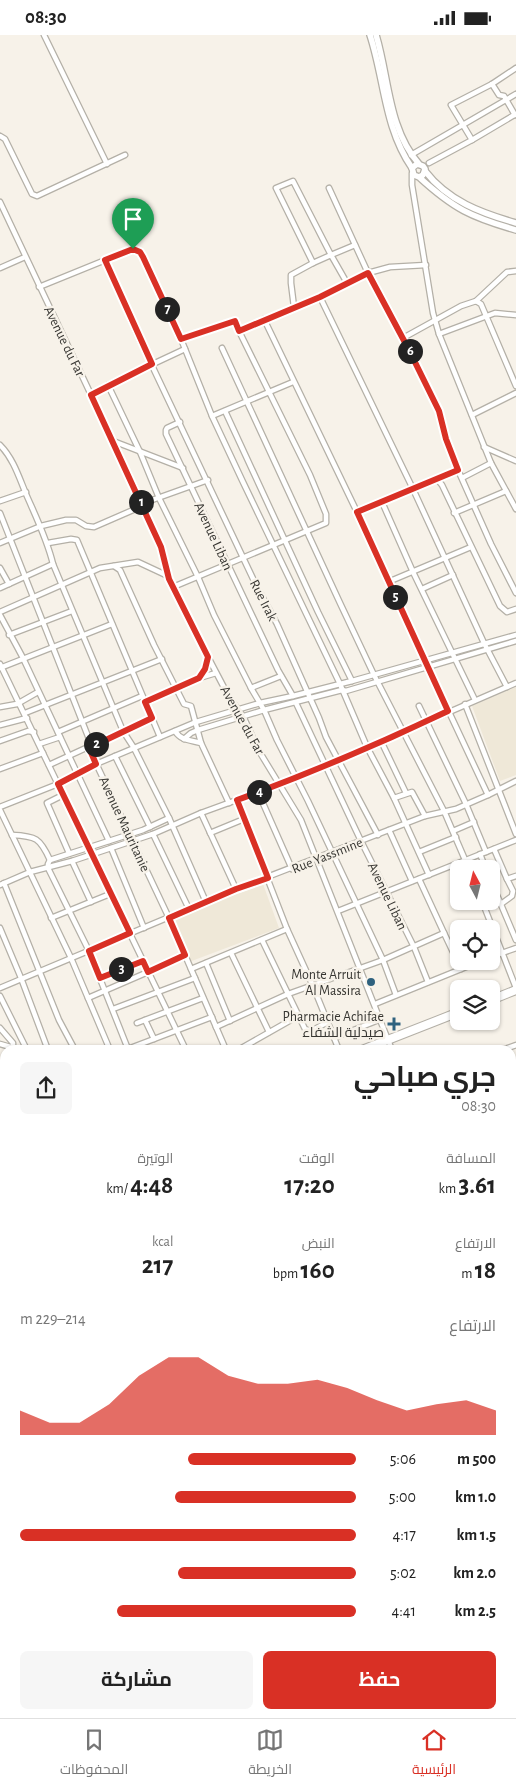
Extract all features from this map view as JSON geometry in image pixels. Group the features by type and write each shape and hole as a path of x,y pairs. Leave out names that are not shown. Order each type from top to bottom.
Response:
{"main road":[{"path":"500,996 516,989"},
{"path":"375,1045 450,1016"}],"street":[{"path":"44,35 107,164"},
{"path":"370,35 392,129 415,173 439,195 460,209 485,221 516,230"},
{"path":"376,35 395,119 399,132 411,155 424,167 442,190 463,204 488,215 516,223"},
{"path":"472,140 451,105 492,84 516,68"},
{"path":"492,84 499,95 504,96 515,114 424,167 415,164 413,191 435,321 439,334 491,463 516,509"},
{"path":"411,155 516,93"},
{"path":"0,136 5,139 32,194 37,196 125,155"},
{"path":"415,173 423,175 424,167"},
{"path":"313,263 276,188 293,181 346,283"},
{"path":"329,189 368,273 439,411 446,439 458,470 516,593"},
{"name":"Avenue du Far","path":"0,202 24,257 142,504 161,547 168,576 173,587 229,697 243,716 259,751 290,800 300,820 390,1045"},
{"path":"294,307 290,283 292,275 313,263 355,245"},
{"path":"39,287 133,249 140,252 181,339 212,416 429,875"},
{"path":"0,268 24,257"},
{"name":"Rue Irak","path":"105,260 243,557 277,624 311,698 326,737 378,835"},
{"path":"239,331 320,297 368,273 390,267 426,265"},
{"path":"403,338 461,306 476,301 507,272 516,271"},
{"path":"320,297 413,489 484,643 507,687"},
{"path":"476,301 481,304 516,386"},
{"path":"439,334 486,315 495,313 516,315"},
{"path":"264,319 357,512 488,795"},
{"path":"173,587 307,529 326,523 326,514 310,475 235,321 181,339"},
{"path":"91,395 108,385 185,349"},
{"path":"222,349 374,675 444,811 466,860 515,840 516,846"},
{"path":"212,416 293,382"},
{"path":"108,385 214,615 297,778 383,961 396,995"},
{"path":"472,415 516,393"},
{"path":"226,411 284,539 352,681"},
{"name":"Avenue Liban","path":"180,422 167,428 166,432 281,676 293,696"},
{"path":"113,441 183,468"},
{"path":"484,447 516,461"},
{"path":"1,448 19,476 48,543 53,564 112,708 173,826 206,902"},
{"path":"462,478 491,463"},
{"path":"357,512 458,470"},
{"path":"437,479 442,485 502,609 507,612 516,609"},
{"path":"0,543 40,526 72,519 86,526 94,527 140,507 142,504 208,480"},
{"path":"454,513 506,491"},
{"path":"0,501 26,492"},
{"path":"382,501 413,572 475,700"},
{"name":"Avenue Mauritanie","path":"0,513 82,720 91,744 89,748 169,918 224,1045"},
{"path":"48,543 71,539 77,540 160,737"},
{"path":"388,582 471,547"},
{"path":"0,612 100,568 138,562 168,576"},
{"path":"0,588 53,564"},
{"path":"114,566 120,570 184,704 191,706 201,743 229,803"},
{"path":"0,568 9,584"},
{"path":"422,589 453,575"},
{"path":"9,635 72,611"},
{"path":"0,615 70,756 109,841"},
{"path":"112,624 1,667 184,1045"},
{"path":"108,1045 72,959 0,809 78,775 96,764 196,722 260,703 352,681 516,635"},
{"path":"184,739 191,733 243,716 379,682 516,641"},
{"path":"199,678 205,669 208,657"},
{"path":"0,725 26,716 45,705 162,659"},
{"path":"145,702 199,678 216,673"},
{"path":"251,688 281,676"},
{"path":"74,1045 62,1027 41,971 2,884 30,873 154,834 201,813 297,778 516,683"},
{"path":"0,707 17,704 18,701 38,692"},
{"path":"39,744 82,720 142,696"},
{"name":"Avenue Liban","path":"296,703 361,841 414,947 428,982"},
{"path":"465,704 516,835"},
{"path":"419,706 466,804 486,852"},
{"path":"49,765 152,718"},
{"path":"0,741 28,731 34,732"},
{"path":"175,731 177,735 184,739 201,743"},
{"path":"382,741 406,793"},
{"path":"0,769 43,753"},
{"path":"115,756 150,827"},
{"name":"Rue Yassmine","path":"0,988 236,889 292,869 425,816 456,809 516,781"},
{"path":"258,792 292,869"},
{"path":"394,798 406,793 414,793 425,816"},
{"path":"63,795 48,801 48,805 69,853"},
{"path":"237,800 287,929 314,986 337,1045"},
{"path":"201,813 236,889"},
{"path":"50,860 150,827 169,818"},
{"path":"210,833 244,819"},
{"path":"453,831 474,822"},
{"path":"390,830 412,881"},
{"path":"154,834 189,909"},
{"path":"12,835 30,836 44,846 50,860 48,868 89,951 113,1009 125,1045"},
{"path":"419,852 456,837"},
{"path":"110,848 144,928"},
{"path":"494,849 513,894 501,904 516,940"},
{"path":"480,854 482,860"},
{"path":"72,861 91,902"},
{"path":"338,911 450,866"},
{"path":"507,879 516,875"},
{"path":"419,879 450,946"},
{"path":"51,918 110,894"},
{"path":"485,910 516,989"},
{"path":"0,928 46,1045"},
{"path":"191,969 287,929"},
{"path":"216,1027 288,994 383,961 444,933"},
{"path":"262,940 307,1031 328,1023"},
{"path":"502,953 516,948"},
{"path":"231,953 269,1032"},
{"path":"88,998 185,955"},
{"path":"100,978 143,961"},
{"path":"206,963 230,1021"},
{"path":"375,1004 458,970"},
{"path":"113,1009 195,978"},
{"path":"0,996 24,1045"},
{"path":"137,1023 203,998"},
{"path":"247,1045 298,1015"},
{"path":"137,1045 212,1017"},
{"path":"334,1038 381,1019"},
{"path":"145,1020 154,1039"},
{"path":"0,1028 13,1045"}],"shaded area":[{"path":"516,687 516,775 500,781 472,706"},
{"path":"263,884 279,928 189,962 172,919"}],"place":[{"name":"Monte Arruit Al Massira","path":"371,982"},
{"name":"Pharmacie Achifae صيدلية الشفاء","path":"394,1024"}],"route":[{"path":"133,249 140,252 143,257 181,339 235,321 239,331 320,297 368,273 439,411 446,439 458,470 357,512 448,711 297,778 237,800 268,878 236,889 169,918 185,955 148,972 143,961 100,978 89,951 130,933 58,784 96,764 89,748 152,718 145,702 199,678 205,669 208,657 172,585 166,571 161,547 91,395 152,364 105,260 133,249"}]}
